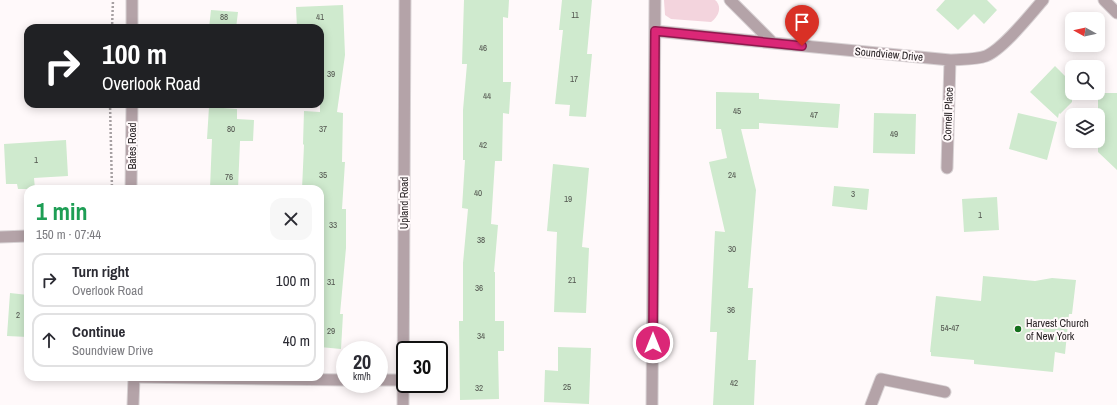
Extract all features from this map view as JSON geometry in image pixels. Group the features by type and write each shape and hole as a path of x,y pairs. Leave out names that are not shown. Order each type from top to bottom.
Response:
{"street":[{"path":"132,0 132,24"},
{"name":"Upland Road","path":"403,341 405,0"},
{"path":"652,405 655,0"},
{"path":"730,0 773,43"},
{"name":"Soundview Drive","path":"655,31 950,60 967,59 985,56 997,50 1043,0"},
{"path":"1104,0 1117,13"},
{"name":"Cornell Place","path":"947,168 950,60"},
{"name":"Bates Road","path":"131,185 132,108"},
{"path":"0,237 24,236"},
{"path":"871,405 881,379 945,392"},
{"path":"324,380 336,380"},
{"path":"134,381 134,405"},
{"name":"Upland Road","path":"403,393 403,405"}],"path":[{"path":"112,24 113,0"},
{"path":"110,108 112,185"}],"shaded area":[{"path":"664,0 715,0 719,6 719,12 711,22 671,19 665,15"}],"building":[{"path":"464,0 509,0 508,18 503,17 503,82 511,82 509,114 503,113 502,161 495,161 491,224 498,225 494,272 495,321 504,321 504,351 498,351 499,399 460,400 459,321 463,321 463,263 468,209 462,208 465,160 463,160 463,110 467,64 462,64"},
{"path":"562,0 592,0 587,54 592,54 586,117 569,116 570,105 555,104 563,30 559,30"},
{"path":"945,0 987,0 997,10 984,24 974,14 958,30 936,10"},
{"path":"343,5 345,55 337,112 343,113 342,162 345,162 342,209 346,209 346,248 340,314 343,314 341,341 336,341 336,349 324,347 324,185 302,185 304,111 320,112 320,108 324,108 324,24 297,24 296,7"},
{"path":"211,10 238,12 236,24 209,24"},
{"path":"1055,66 1065,76 1065,100 1072,100 1072,102 1060,114 1059,113 1058,118 1030,92"},
{"path":"716,92 759,93 759,99 840,104 838,128 759,123 759,129 741,129 756,190 748,288 753,288 748,360 756,360 754,405 713,405 717,332 710,332 715,231 725,232 709,162 727,158 721,129 716,129"},
{"path":"1105,93 1117,93 1117,170 1098,152 1098,148 1105,148 1105,108 1098,108 1098,100 1105,100"},
{"path":"209,108 237,109 237,119 254,120 253,141 240,141 238,185 210,185 212,139 207,139"},
{"path":"874,113 916,114 915,154 873,153"},
{"path":"1018,113 1057,122 1047,160 1009,149"},
{"path":"66,140 68,176 34,178 35,185 24,185 24,189 18,189 17,184 6,184 4,144"},
{"path":"553,164 589,168 582,247 589,248 586,313 554,312 557,232 547,231"},
{"path":"834,186 869,189 867,210 832,206"},
{"path":"997,197 999,230 964,232 962,199"},
{"name":"Harvest Church of New York","path":"983,276 1035,281 1052,278 1076,280 1072,314 1069,314 1065,354 1055,352 1053,372 974,364 974,360 931,356 930,352 936,296 981,301"},
{"path":"10,293 24,295 24,337 7,336"},
{"path":"558,347 591,348 589,404 544,402 545,370 558,371"}],"place":[{"name":"Harvest Church of New York","path":"1018,329"}],"route":[{"path":"653,343 655,31 802,46"}]}
